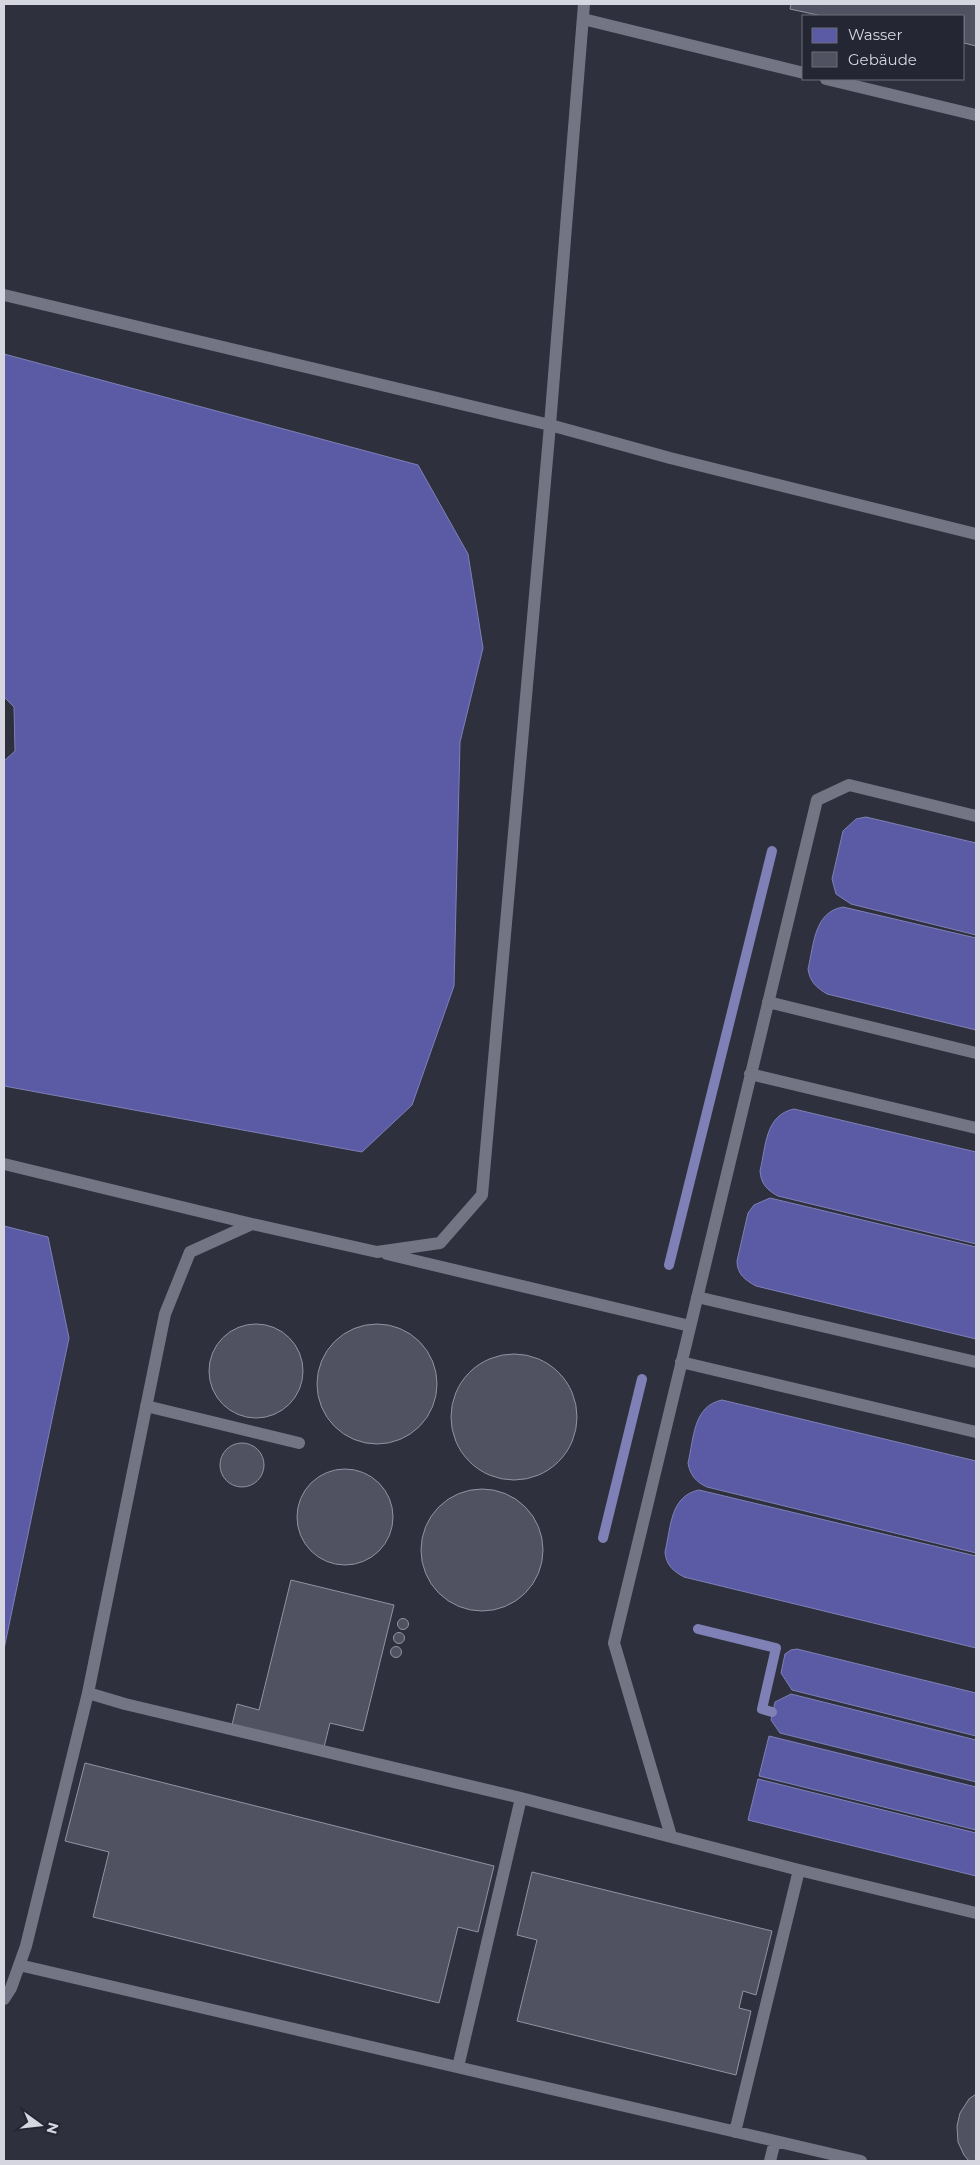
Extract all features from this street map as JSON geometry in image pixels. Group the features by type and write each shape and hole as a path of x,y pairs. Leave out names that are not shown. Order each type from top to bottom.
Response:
{"lane":[{"path":"377,1252 440,1243 482,1195 550,425 584,4"},
{"path":"583,19 802,73"},
{"path":"830,80 976,115"},
{"path":"4,295 550,425 670,458 976,534"},
{"path":"671,1836 614,1643 817,800 849,785 976,816"},
{"path":"768,1002 976,1053"},
{"path":"750,1074 976,1128"},
{"path":"4,1164 690,1326"},
{"path":"4,1999 11,1988 26,1946 88,1693 165,1314 190,1252 252,1224"},
{"path":"697,1297 976,1362"},
{"path":"681,1362 976,1432"},
{"path":"146,1406 299,1443"},
{"path":"88,1693 125,1704 521,1798 799,1870 976,1913"},
{"path":"458,2067 521,1798"},
{"path":"735,2132 799,1870"},
{"path":"19,1965 861,2161"},
{"path":"770,2161 775,2141"}],"water":[{"path":"4,354 418,465 468,554 483,648 460,742 454,986 412,1105 362,1152 4,1086 4,761 15,751 14,707 4,697"},
{"path":"866,817 976,843 976,935 851,904 836,894 832,879 843,831 856,819"},
{"path":"843,907 976,938 976,1030 827,994 817,986 812,981 808,969 814,940 826,915 833,910"},
{"path":"794,1109 976,1152 976,1244 778,1196 771,1191 763,1183 760,1171 768,1133 777,1118 784,1112"},
{"path":"770,1198 976,1247 976,1339 756,1286 748,1281 738,1270 737,1261 748,1213 754,1205"},
{"path":"4,1226 48,1237 69,1338 4,1649"},
{"path":"722,1400 976,1461 976,1553 703,1485 692,1475 688,1463 696,1424 705,1409 712,1403"},
{"path":"699,1490 976,1556 976,1648 684,1577 671,1567 665,1552 673,1514 677,1506 689,1493"},
{"path":"797,1649 976,1693 976,1736 792,1690 781,1673 785,1654"},
{"path":"791,1694 976,1740 976,1782 780,1733 771,1720 775,1702"},
{"path":"769,1736 976,1787 976,1830 759,1776"},
{"path":"758,1779 976,1833 976,1876 748,1820"}],"building":[{"path":"791,4 976,4 976,46 965,43 965,15 817,15 790,9"},
{"path":"247,1324 265,1324 290,1337 300,1353 303,1371 300,1389 290,1405 265,1418 247,1418 222,1405 209,1380 209,1362 222,1337"},
{"path":"377,1324 389,1325 400,1329 410,1334 419,1342 427,1351 432,1361 436,1372 436,1396 432,1407 427,1417 419,1426 410,1434 400,1439 389,1443 377,1444 365,1443 354,1439 344,1434 335,1426 327,1417 322,1407 318,1396 317,1384 318,1372 322,1361 327,1351 335,1342 344,1334 354,1329 365,1325"},
{"path":"514,1354 538,1359 549,1364 559,1372 567,1382 572,1393 577,1417 572,1441 567,1452 559,1462 549,1470 538,1475 514,1480 490,1475 479,1470 469,1462 461,1452 456,1441 451,1417 456,1393 461,1382 469,1372 479,1364 490,1359"},
{"path":"242,1443 254,1447 260,1453 264,1465 260,1477 254,1483 242,1487 230,1483 224,1477 220,1465 224,1453 230,1447"},
{"path":"345,1469 363,1473 379,1483 389,1499 393,1517 389,1535 379,1551 363,1561 345,1565 327,1561 311,1551 301,1535 297,1517 301,1499 311,1483 327,1473"},
{"path":"482,1489 494,1490 505,1494 516,1499 525,1507 533,1516 538,1527 542,1538 542,1562 538,1573 533,1584 525,1593 516,1601 505,1606 494,1610 482,1611 470,1610 459,1606 448,1601 439,1593 431,1584 426,1573 422,1562 421,1550 422,1538 426,1527 431,1516 439,1507 448,1499 459,1494 470,1490"},
{"path":"291,1580 394,1605 363,1731 330,1723 324,1747 232,1725 237,1704 259,1710"},
{"path":"403,1618 409,1624 403,1630 397,1624"},
{"path":"399,1632 405,1638 399,1644 393,1638"},
{"path":"396,1646 402,1652 396,1658 390,1652"},
{"path":"85,1763 494,1866 478,1932 458,1927 439,2003 93,1917 109,1852 65,1841"},
{"path":"532,1872 772,1931 756,1995 743,1991 739,2008 751,2011 736,2075 517,2021 537,1940 517,1935"},
{"path":"976,2094 976,2161 969,2161 958,2142 957,2126 960,2113 969,2099"}],"waterway":[{"path":"669,1265 772,851"},
{"path":"603,1538 642,1379"},
{"path":"698,1629 776,1648 762,1709 772,1712"}]}
